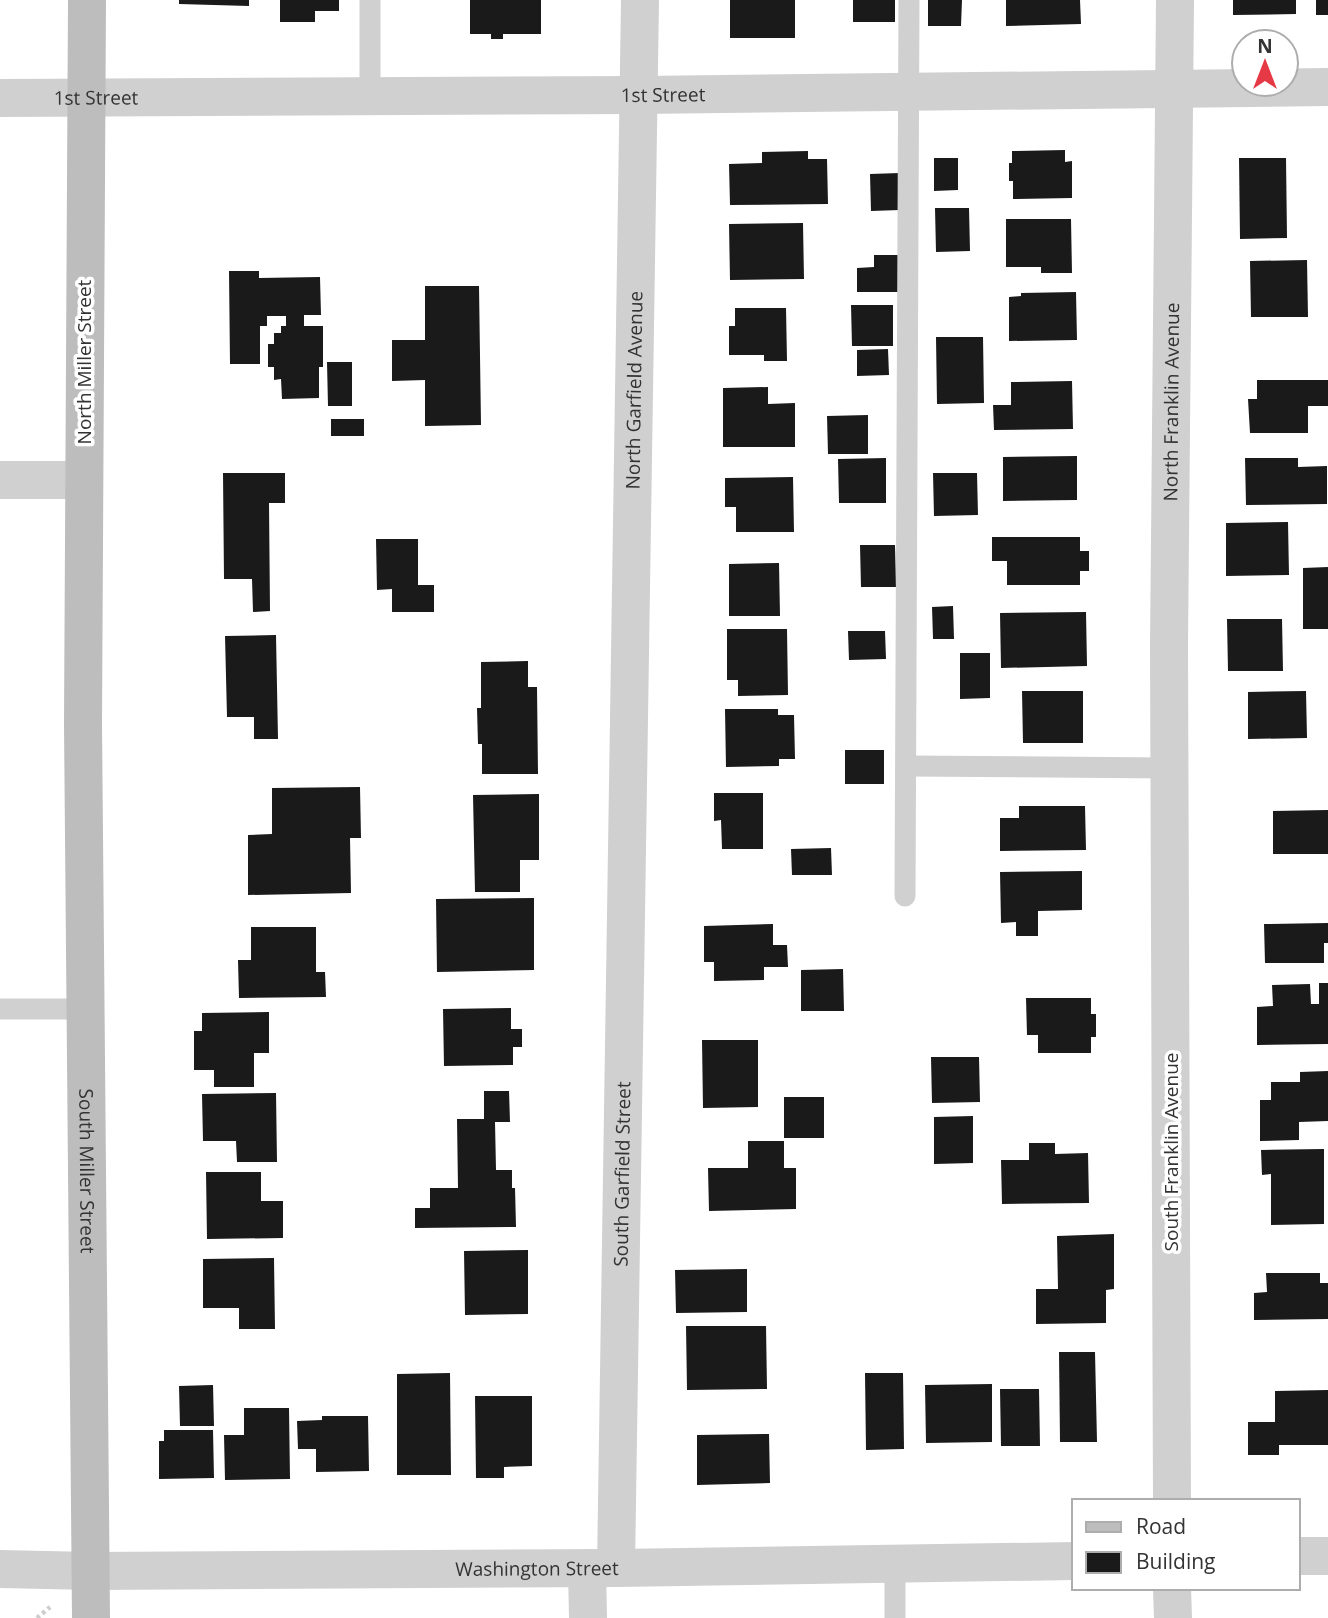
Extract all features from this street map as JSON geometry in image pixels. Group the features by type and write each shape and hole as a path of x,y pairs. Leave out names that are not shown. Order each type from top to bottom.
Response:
{"main road":[{"name":"North Miller Street","path":"83,724 87,0"},
{"name":"South Miller Street","path":"83,724 91,1618"}],"street":[{"name":"North Garfield Avenue","path":"629,782 640,0"},
{"name":"North Franklin Avenue","path":"1170,786 1175,0"},
{"name":"1st Street","path":"0,98 640,95 1328,87"},
{"path":"0,480 83,481"},
{"name":"South Garfield Street","path":"588,1618 602,1567 629,782"},
{"name":"South Franklin Avenue","path":"1170,786 1172,1499"},
{"path":"1300,1556 1328,1556"},
{"name":"Washington Street","path":"0,1569 91,1571 1072,1561"},
{"path":"1172,1590 1172,1618"}],"lane":[{"path":"370,0 370,97"},
{"path":"905,896 909,0"},
{"path":"906,766 1170,786"},
{"path":"0,1009 85,1009"},
{"path":"895,1563 895,1618"}],"building":[{"path":"179,0 249,0 249,6 179,4"},
{"path":"280,0 339,0 339,11 315,11 315,22 280,22"},
{"path":"470,0 541,0 541,34 503,34 503,39 491,39 491,34 470,34"},
{"path":"730,0 795,0 795,38 730,38"},
{"path":"853,0 895,0 895,22 853,22"},
{"path":"928,0 962,0 961,26 928,26"},
{"path":"1006,0 1080,0 1081,24 1006,26"},
{"path":"1233,0 1296,0 1296,14 1233,15"},
{"path":"1316,0 1328,0 1328,15 1316,15"},
{"path":"1065,150 1065,162 1072,161 1072,198 1013,199 1013,181 1009,181 1012,151"},
{"path":"808,151 808,159 827,159 828,204 730,205 729,164 762,163 762,152"},
{"path":"934,158 958,158 958,190 934,191"},
{"path":"1239,158 1286,158 1287,238 1240,239"},
{"path":"900,173 900,210 871,211 870,174"},
{"path":"935,208 969,208 970,251 936,252"},
{"path":"1006,219 1071,219 1072,273 1041,273 1041,267 1006,267"},
{"path":"803,223 804,279 730,280 729,224"},
{"path":"874,255 900,255 901,292 857,292 857,268 874,267"},
{"path":"1307,260 1308,317 1251,317 1250,261"},
{"path":"229,271 259,271 259,278 320,277 321,315 304,315 304,326 323,326 323,367 319,367 319,398 282,399 281,379 274,380 274,367 268,367 268,344 274,344 274,333 281,333 281,326 286,326 286,316 267,316 267,326 260,326 260,364 230,364"},
{"path":"425,286 479,286 481,425 425,426 425,380 392,381 392,340 425,340"},
{"path":"1076,292 1077,340 1009,341 1009,297 1021,296 1021,293"},
{"path":"851,305 893,305 893,346 852,346"},
{"path":"735,308 786,308 787,361 764,361 764,355 729,355 729,326 735,326"},
{"path":"936,337 983,337 984,403 937,404"},
{"path":"888,349 889,375 857,376 857,350"},
{"path":"327,362 352,362 352,406 328,406"},
{"path":"1257,380 1328,380 1328,406 1308,406 1308,433 1250,433 1248,399 1257,399"},
{"path":"1072,381 1073,429 994,430 993,405 1011,405 1011,382"},
{"path":"768,387 768,404 795,403 795,447 723,447 723,388"},
{"path":"868,415 868,454 828,454 827,416"},
{"path":"331,419 364,419 364,436 331,436"},
{"path":"1077,456 1077,500 1003,501 1003,457"},
{"path":"886,458 886,503 839,503 838,459"},
{"path":"1245,458 1298,458 1298,467 1327,466 1327,504 1246,505"},
{"path":"223,473 285,473 285,503 269,503 270,611 253,612 252,579 224,579"},
{"path":"933,473 977,473 978,515 934,516"},
{"path":"793,477 794,532 736,532 736,507 725,507 725,478"},
{"path":"1288,522 1289,575 1226,576 1226,523"},
{"path":"992,537 1080,537 1080,551 1089,551 1089,571 1080,571 1080,585 1007,585 1007,561 992,561"},
{"path":"376,539 418,539 418,585 434,585 434,612 392,612 392,589 377,590"},
{"path":"860,545 895,545 896,587 861,587"},
{"path":"779,563 780,616 729,616 729,564"},
{"path":"1328,567 1328,629 1303,629 1303,568"},
{"path":"953,606 954,639 933,639 932,607"},
{"path":"1086,612 1087,666 1001,668 1000,613"},
{"path":"1227,619 1282,619 1283,671 1228,671"},
{"path":"727,629 787,629 788,695 738,696 738,680 727,680"},
{"path":"848,631 885,631 886,659 849,660"},
{"path":"276,635 278,739 254,739 254,717 227,717 225,636"},
{"path":"960,653 990,653 990,698 960,699"},
{"path":"528,661 528,687 537,687 538,774 482,774 482,744 478,744 477,708 481,708 481,662"},
{"path":"1022,691 1083,691 1083,743 1023,743"},
{"path":"1306,691 1307,738 1248,739 1248,692"},
{"path":"725,709 778,709 778,715 794,715 795,759 779,759 779,766 726,767"},
{"path":"845,750 884,750 884,784 845,784"},
{"path":"360,787 361,838 350,838 351,893 248,895 248,835 272,834 272,788"},
{"path":"714,793 763,793 763,849 722,849 721,820 714,821"},
{"path":"539,794 539,860 520,860 520,892 475,892 473,795"},
{"path":"1019,806 1085,806 1086,850 1000,851 1000,818 1019,818"},
{"path":"1328,810 1328,854 1273,854 1273,811"},
{"path":"831,848 832,875 792,875 791,849"},
{"path":"1082,871 1082,910 1038,911 1038,936 1016,936 1016,922 1001,923 1000,872"},
{"path":"534,898 534,970 437,972 436,899"},
{"path":"1328,923 1324,963 1265,963 1264,924"},
{"path":"773,924 773,945 787,945 788,967 764,967 764,980 714,981 714,962 704,962 704,926"},
{"path":"251,927 316,927 316,972 325,972 326,997 239,998 238,960 251,960"},
{"path":"843,969 844,1011 801,1011 801,970"},
{"path":"1319,983 1328,983 1328,1044 1257,1045 1257,1007 1273,1006 1272,985 1310,984 1311,1004 1319,1004"},
{"path":"1026,998 1091,998 1091,1014 1096,1014 1096,1037 1091,1037 1091,1053 1038,1053 1038,1035 1027,1035"},
{"path":"511,1008 511,1029 522,1029 522,1047 513,1047 513,1065 444,1066 443,1009"},
{"path":"269,1012 269,1053 254,1053 254,1087 214,1087 214,1070 194,1070 194,1031 202,1031 202,1013"},
{"path":"702,1040 758,1040 758,1107 703,1108"},
{"path":"931,1057 979,1057 980,1102 932,1103"},
{"path":"1328,1071 1328,1121 1299,1122 1299,1140 1260,1141 1260,1100 1271,1100 1271,1082 1300,1082 1300,1072"},
{"path":"484,1091 509,1091 510,1122 495,1122 496,1170 512,1170 516,1227 415,1228 415,1208 430,1208 430,1188 458,1188 457,1119 484,1119"},
{"path":"276,1093 277,1162 237,1162 236,1141 203,1141 202,1094"},
{"path":"784,1097 824,1097 824,1138 784,1138"},
{"path":"973,1116 973,1163 934,1164 934,1117"},
{"path":"748,1141 784,1141 784,1168 796,1168 796,1209 709,1211 708,1168 748,1168"},
{"path":"1029,1143 1055,1143 1055,1154 1088,1153 1089,1203 1002,1204 1001,1160 1029,1160"},
{"path":"1324,1149 1324,1224 1271,1225 1271,1174 1262,1175 1261,1150"},
{"path":"206,1172 261,1172 261,1201 283,1201 283,1238 207,1239"},
{"path":"1114,1234 1114,1289 1106,1290 1106,1323 1036,1324 1036,1289 1058,1289 1057,1236"},
{"path":"528,1250 528,1314 465,1315 464,1251"},
{"path":"274,1258 275,1329 239,1329 239,1308 203,1308 203,1259"},
{"path":"747,1269 747,1312 676,1313 675,1270"},
{"path":"1266,1273 1320,1273 1320,1283 1328,1283 1328,1319 1254,1320 1254,1293 1267,1292"},
{"path":"686,1326 766,1326 767,1389 687,1390"},
{"path":"1059,1352 1095,1352 1097,1442 1060,1442"},
{"path":"450,1373 451,1475 397,1475 397,1374"},
{"path":"865,1373 903,1373 904,1449 866,1450"},
{"path":"992,1384 992,1442 926,1443 925,1385"},
{"path":"213,1385 214,1426 180,1426 179,1386"},
{"path":"1000,1389 1039,1389 1040,1446 1001,1446"},
{"path":"1328,1390 1328,1445 1279,1445 1279,1455 1248,1455 1248,1422 1275,1422 1275,1391"},
{"path":"475,1396 532,1396 532,1466 504,1467 504,1478 476,1478"},
{"path":"244,1408 289,1408 290,1479 225,1480 224,1435 244,1435"},
{"path":"322,1416 368,1416 369,1471 316,1472 316,1449 298,1449 297,1421 322,1420"},
{"path":"164,1430 213,1430 214,1478 159,1479 159,1441 164,1441"},
{"path":"769,1434 770,1483 697,1485 697,1435"}]}
